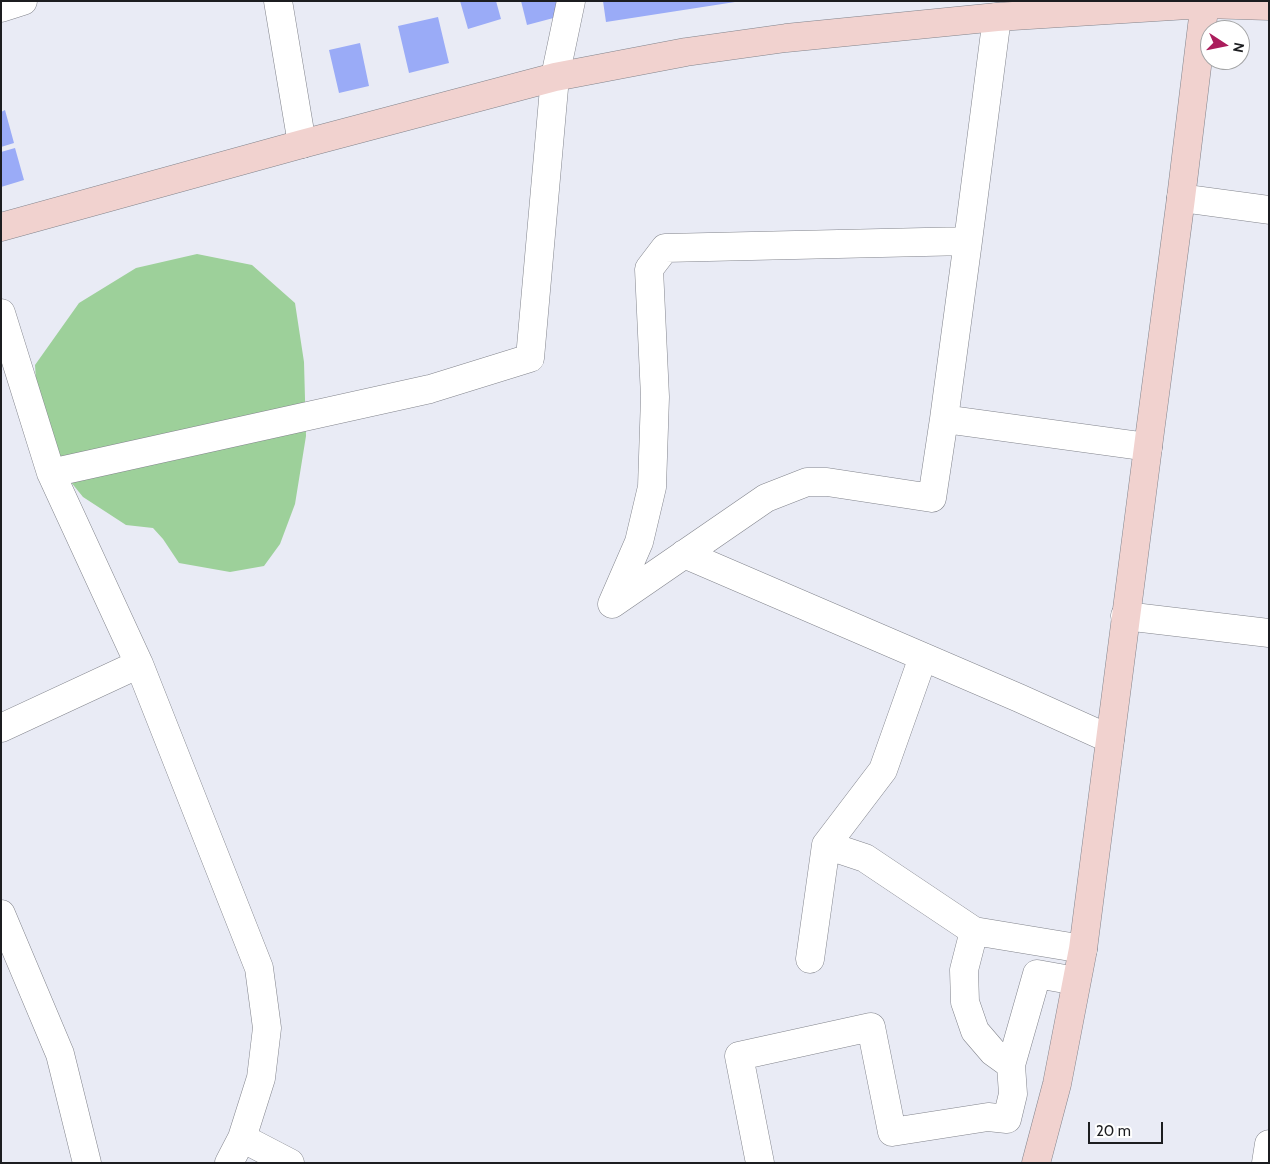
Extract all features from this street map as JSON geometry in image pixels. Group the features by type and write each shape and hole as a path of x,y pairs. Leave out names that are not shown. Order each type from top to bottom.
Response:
{"street":[{"path":"1,8 23,1"},
{"path":"278,1 302,144"},
{"path":"51,473 430,389 530,358 556,77 571,1"},
{"path":"1,228 302,144 556,77 695,50 786,38 997,17 1204,3 1269,6"},
{"path":"1036,1163 1057,1084 1083,949 1182,198 1204,3"},
{"path":"968,241 665,248 649,269 655,397 652,487 639,542 612,604 766,498 807,482 827,482 932,498 944,419 968,241 997,17"},
{"path":"1182,198 1269,210"},
{"path":"1,313 51,473 139,664 258,968 267,1028 261,1078 242,1138 229,1163"},
{"path":"944,419 1148,447"},
{"path":"684,554 1020,698 1110,739"},
{"path":"1126,616 1269,633"},
{"path":"810,959 826,845 883,770 923,657"},
{"path":"1,728 139,664"},
{"path":"826,845 865,858 974,931 1083,949"},
{"path":"1,914 60,1054 87,1163"},
{"path":"974,931 964,970 965,1002 975,1031 993,1052 1011,1065"},
{"path":"760,1163 739,1056 872,1027 892,1132 988,1117 1007,1119 1013,1094 1011,1065 1037,974 1076,981"},
{"path":"242,1138 290,1163"},
{"path":"1266,1163 1269,1144"}],"green space":[{"path":"197,254 252,265 295,303 304,362 306,436 295,504 280,544 264,566 230,572 179,563 153,528 126,525 83,497 40,444 35,365 79,303 136,268"}],"building":[{"path":"460,1 496,1 501,19 468,29"},
{"path":"521,1 557,1 561,16 527,25"},
{"path":"603,1 735,1 735,2 606,22"},
{"path":"438,17 449,63 409,73 398,26"},
{"path":"360,43 369,86 339,93 329,50"},
{"path":"5,110 14,143 1,147 1,112"},
{"path":"15,148 24,180 1,187 1,152"}]}
